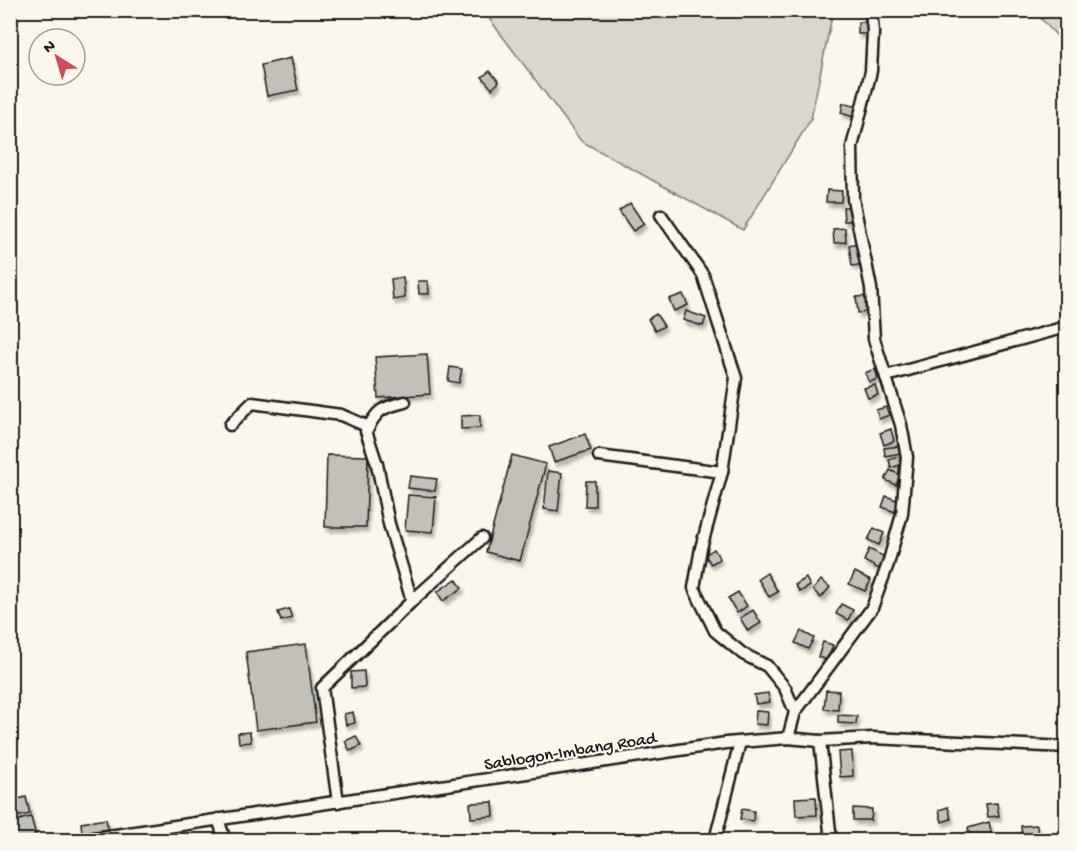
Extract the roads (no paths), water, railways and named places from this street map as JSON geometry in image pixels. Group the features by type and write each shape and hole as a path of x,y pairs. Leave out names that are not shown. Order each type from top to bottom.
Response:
{"street":[{"path":"788,738 795,712 872,608 888,564 902,514 907,457 901,425 874,339 871,288 853,199 852,147 872,71 871,10"},
{"path":"661,214 704,275 736,378 722,472 701,548 694,588 715,632 742,654 767,666 784,688 795,712"},
{"path":"886,376 1066,327"},
{"path":"405,402 382,408 375,415 366,432 377,464 388,524 412,601"},
{"path":"230,425 252,403 341,415 369,427"},
{"path":"599,456 722,472"},
{"path":"338,802 322,688 412,601 482,538"},
{"name":"Sablogon-Imbang Road","path":"85,840 740,742 788,738 820,741 872,738 1066,747"},
{"path":"820,741 831,840"},
{"path":"715,840 740,742"},
{"path":"218,819 225,840"}]}
